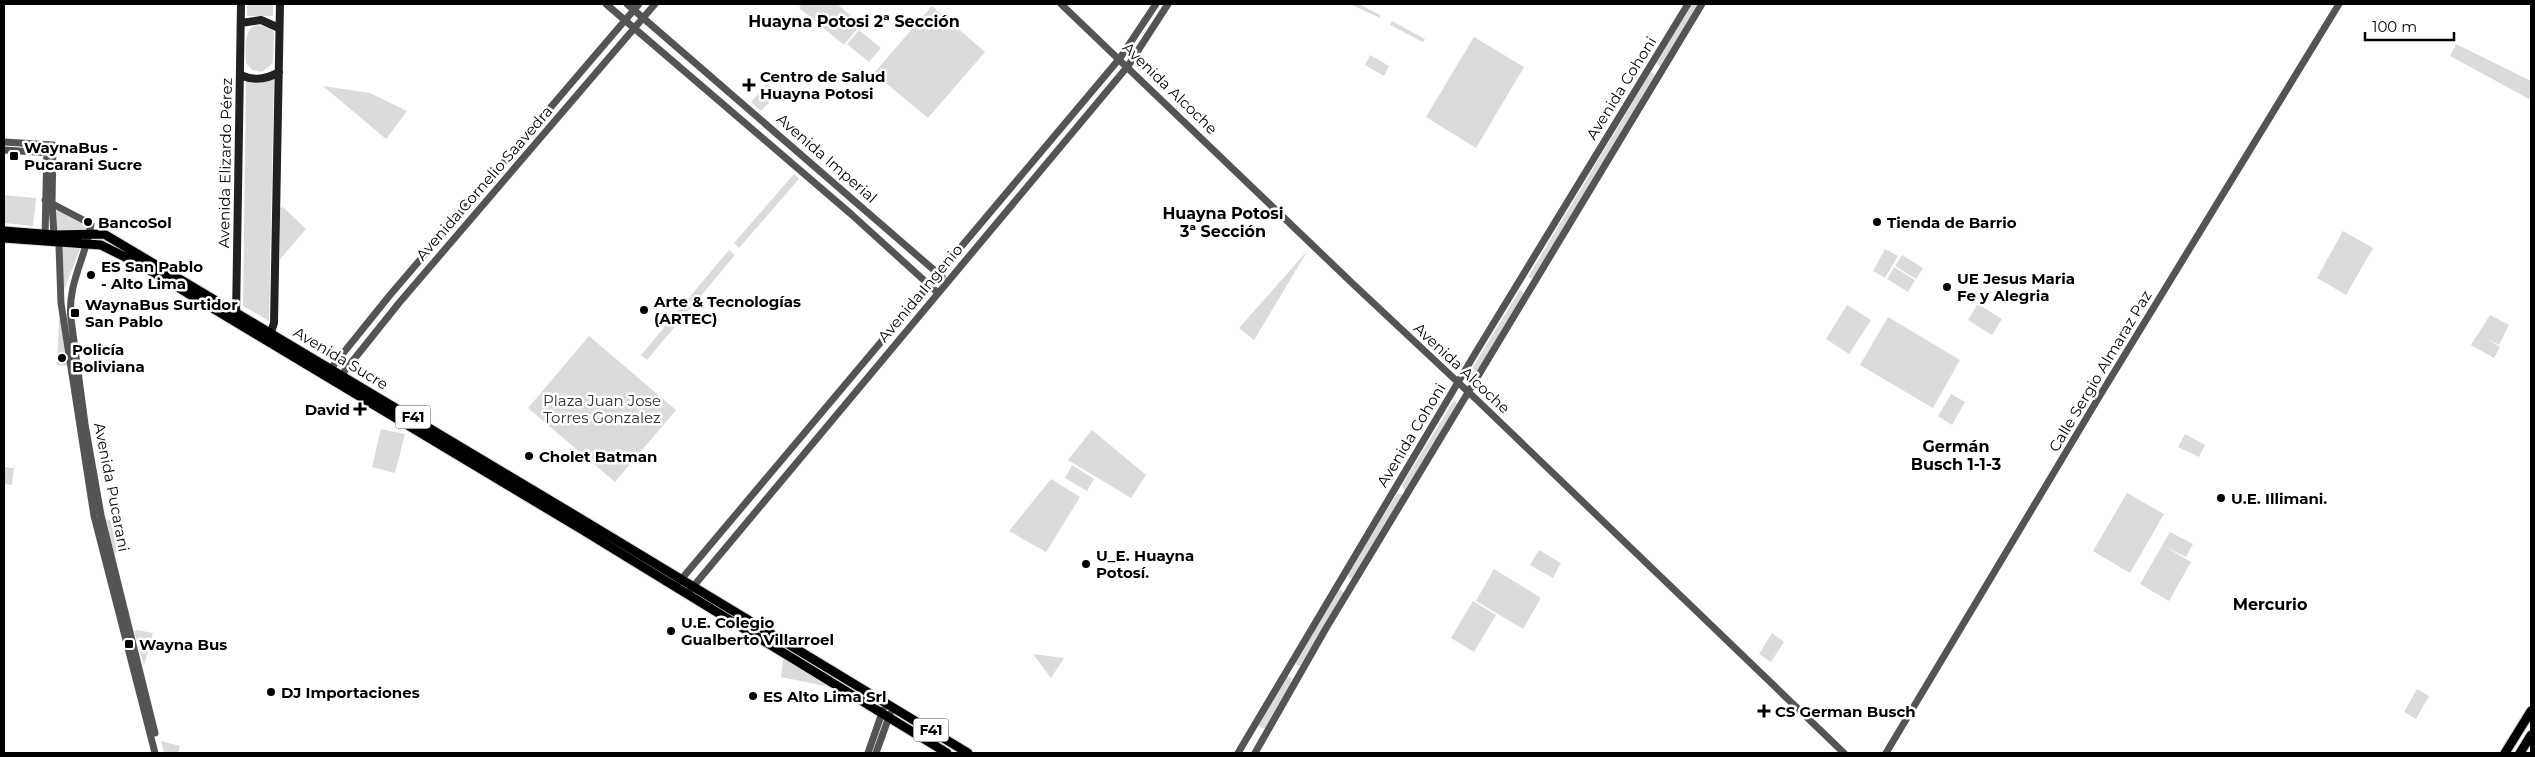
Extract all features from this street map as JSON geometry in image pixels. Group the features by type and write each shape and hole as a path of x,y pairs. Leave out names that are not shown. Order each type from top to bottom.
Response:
{"main road":[{"name":"Avenida Elizardo Pérez","path":"236,322 241,4"},
{"path":"267,341 274,324 280,4"},
{"path":"241,23 261,20 279,28"},
{"path":"240,75 257,79 270,77 278,72"},
{"name":"F41","path":"4,231 51,238"},
{"name":"Avenida Sucre","path":"88,240 104,234 330,368 338,379"},
{"name":"F41","path":"4,238 88,240"},
{"name":"Avenida Sucre","path":"88,240 101,244 139,264 326,377 338,379 585,526"},
{"name":"F41","path":"585,526 693,586 968,753"},
{"name":"F41","path":"585,526 675,587 947,753"},
{"path":"2505,753 2531,711"},
{"path":"2520,753 2531,735"}],"street":[{"name":"Avenida Imperial","path":"606,4 851,214 938,293"},
{"name":"Avenida Imperial","path":"627,4 636,7 643,17 948,281"},
{"name":"Avenida Cornelio Saavedra","path":"338,379 399,303 655,4"},
{"name":"Avenida Alcoche","path":"1061,4 1120,58 1844,753"},
{"name":"Avenida Ingenio","path":"675,587 1120,58 1156,4"},
{"name":"Avenida Ingenio","path":"687,594 1128,66 1168,4"},
{"name":"Avenida Cohoni","path":"1238,753 1458,383 1688,4"},
{"name":"Avenida Cohoni","path":"1255,753 1325,630 1702,4"},
{"name":"Calle Sergio Almaraz Paz","path":"1886,753 2099,397 2339,4"},
{"name":"Avenida Cornelio Saavedra","path":"326,377 330,368 636,7"},
{"path":"4,142 50,149"},
{"path":"4,150 50,149"},
{"name":"Avenida Pucarani","path":"50,149 49,202 51,238 94,516 155,753"},
{"name":"Avenida Pucarani","path":"49,202 90,224 88,240 72,287 70,303 86,424 101,515 159,753"},
{"path":"61,303 70,303"},
{"path":"868,753 890,705"},
{"path":"876,753 885,715"}],"green space":[{"path":"247,4 273,4 273,16 247,16"},
{"path":"802,4 837,4 861,24 844,45 799,8"},
{"path":"1350,4 1359,4 1380,15 1380,18"},
{"path":"1692,4 1699,4 1661,67 1656,63"},
{"path":"932,6 985,52 928,118 874,73"},
{"path":"1392,21 1425,39 1423,42 1390,25"},
{"path":"257,25 271,28 274,34 273,63 262,72 252,70 246,63 247,35 252,27"},
{"path":"859,30 881,48 869,62 847,44"},
{"path":"1474,37 1524,67 1476,148 1426,117"},
{"path":"2456,44 2531,81 2531,100 2450,56"},
{"path":"1370,55 1389,66 1384,76 1365,65"},
{"path":"1651,72 1655,75 1533,279 1528,277"},
{"path":"246,79 258,83 274,79 269,321 243,306"},
{"path":"767,84 777,94 761,111 751,102"},
{"path":"323,86 370,93 407,111 386,139"},
{"path":"794,174 799,179 739,248 734,243"},
{"path":"4,195 36,198 33,226 4,223"},
{"path":"283,207 306,229 280,259 280,208"},
{"path":"59,209 86,225 86,230 56,230 55,212"},
{"path":"2343,231 2373,248 2346,295 2317,278"},
{"path":"63,247 80,249 62,295"},
{"path":"1885,249 1898,256 1885,278 1873,271"},
{"path":"729,250 735,255 647,360 641,355"},
{"path":"1308,250 1254,340 1239,328"},
{"path":"1902,255 1923,268 1916,279 1895,266"},
{"path":"1894,267 1915,280 1908,292 1887,279"},
{"path":"1520,290 1524,293 1473,378 1468,375"},
{"path":"1978,304 2002,319 1992,335 1968,320"},
{"path":"1847,305 1871,320 1849,354 1826,339"},
{"path":"2490,315 2509,325 2499,345 2486,338 2500,347 2494,358 2471,345"},
{"path":"1888,317 1960,360 1933,408 1860,365"},
{"path":"59,319 61,320 68,366 57,365"},
{"name":"Plaza Juan Jose Torres Gonzalez","path":"589,336 676,410 615,482 528,408"},
{"path":"1951,394 1965,402 1952,425 1938,416"},
{"path":"1454,400 1458,405 1406,490 1404,490 1402,485"},
{"path":"381,429 405,434 395,473 372,467"},
{"path":"1092,430 1146,475 1131,498 1068,460"},
{"path":"2185,434 2205,445 2199,457 2178,447"},
{"path":"1072,465 1094,479 1087,491 1065,478"},
{"path":"4,467 14,468 12,485 4,484"},
{"path":"1051,479 1080,497 1046,552 1009,531"},
{"path":"2127,493 2164,514 2130,573 2093,551"},
{"path":"1397,494 1401,494 1403,497 1353,578 1350,579 1347,574"},
{"path":"106,519 123,524 115,554 114,553"},
{"path":"2170,532 2193,544 2186,557 2164,546 2191,562 2169,601 2140,584"},
{"path":"1539,550 1561,563 1553,578 1530,565"},
{"path":"1494,569 1541,598 1523,629 1476,601"},
{"path":"1337,589 1344,593 1300,666 1298,666 1294,662"},
{"path":"1473,601 1496,615 1474,652 1451,638"},
{"path":"134,631 153,633 144,666"},
{"path":"1772,633 1784,642 1771,662 1759,654"},
{"path":"1033,654 1064,658 1051,678"},
{"path":"786,659 825,684 825,686 781,677 783,660"},
{"path":"1286,676 1291,678 1291,683 1265,728 1261,728 1258,724"},
{"path":"2417,689 2429,696 2416,719 2404,712"},
{"path":"161,741 180,746 178,753 164,753"}],"place":[{"name":"Centro de Salud Huayna Potosi","path":"749,85"},
{"name":"WaynaBus - Pucarani Sucre","path":"14,156"},
{"name":"BancoSol","path":"88,222"},
{"name":"Tienda de Barrio","path":"1877,222"},
{"name":"ES San Pablo - Alto Lima","path":"91,275"},
{"name":"UE Jesus Maria Fe y Alegria","path":"1947,287"},
{"name":"Arte & Tecnologías (ARTEC)","path":"644,310"},
{"name":"WaynaBus Surtidor San Pablo","path":"75,313"},
{"name":"Policía Boliviana","path":"62,358"},
{"name":"David","path":"360,409"},
{"name":"Cholet Batman","path":"529,456"},
{"name":"U.E. Illimani.","path":"2221,498"},
{"name":"U_E. Huayna Potosí.","path":"1086,564"},
{"name":"U.E. Colegio Gualberto Villarroel","path":"671,631"},
{"name":"Wayna Bus","path":"129,644"},
{"name":"DJ Importaciones","path":"271,692"},
{"name":"ES Alto Lima Srl","path":"753,696"},
{"name":"CS German Busch","path":"1764,711"}],"district":[{"name":"Huayna Potosi 2ª Sección","path":"854,21"},
{"name":"Huayna Potosi 3ª Sección","path":"1223,222"},
{"name":"Germán Busch 1-1-3","path":"1956,455"},
{"name":"Mercurio","path":"2270,604"}]}
